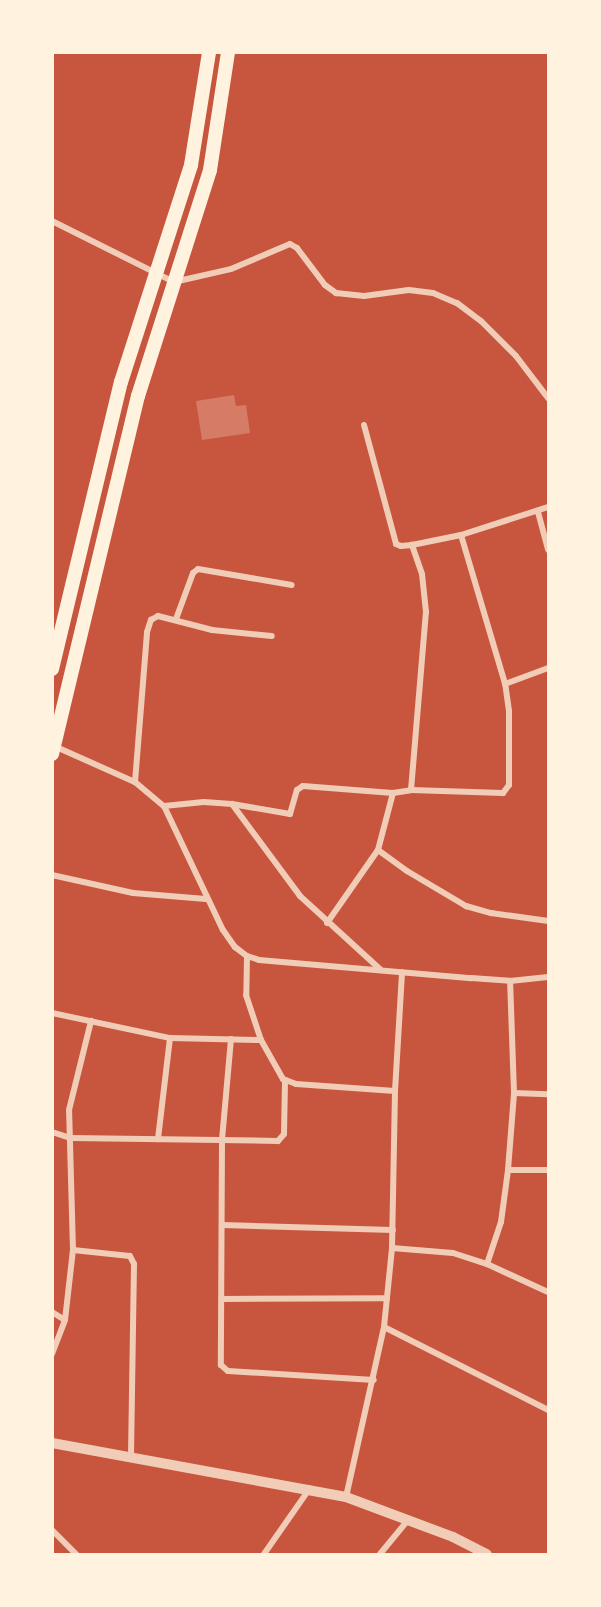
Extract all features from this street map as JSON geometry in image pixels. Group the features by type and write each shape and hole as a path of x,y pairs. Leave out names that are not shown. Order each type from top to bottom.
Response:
{"main road":[{"path":"52,669 121,382 191,165 210,52"},
{"path":"53,749 57,717 138,396 210,170 228,52"},
{"path":"206,81 224,84"}],"street":[{"path":"52,221 174,282 231,269 281,246 294,245 325,285 336,293 364,296 409,290 433,293 457,303 481,321 516,356 549,398"},
{"path":"364,425 394,539 401,546 461,536 549,507"},
{"path":"538,512 549,550"},
{"path":"164,806 204,802 232,804 287,814 291,811 297,789 303,786 393,793 411,790 503,793 508,789 508,711 505,684 461,536"},
{"path":"411,790 426,612 422,574 412,545"},
{"path":"176,619 193,573 198,569 292,585"},
{"path":"135,782 147,632 151,620 154,618 176,619 212,630 272,636"},
{"path":"505,684 549,668"},
{"path":"53,749 135,782 164,806 206,899 235,947 247,956 259,960 510,981 549,977"},
{"path":"327,923 378,850 393,793"},
{"path":"232,804 300,896 327,923 382,970"},
{"path":"378,850 407,871 466,906 491,913 549,921"},
{"path":"52,875 133,892 206,899"},
{"path":"247,956 246,994 261,1040 279,1074 285,1080 296,1084 394,1091"},
{"path":"346,1497 374,1380 384,1327 393,1230 394,1091 402,972"},
{"path":"487,1264 501,1222 508,1170 513,1094 510,981"},
{"path":"52,1013 170,1038 261,1040"},
{"path":"52,1354 64,1320 73,1250 70,1104 91,1021"},
{"path":"158,1139 170,1038"},
{"path":"231,1039 222,1140 221,1365 225,1370 374,1380"},
{"path":"52,1132 70,1138 273,1142 282,1138 285,1080"},
{"path":"513,1094 549,1094"},
{"path":"508,1170 549,1170"},
{"path":"222,1225 393,1230"},
{"path":"392,1248 440,1251 487,1264 549,1292"},
{"path":"73,1250 124,1254 130,1256 134,1264 131,1457"},
{"path":"222,1299 387,1298"},
{"path":"52,1312 64,1320"},
{"path":"384,1327 549,1410"},
{"path":"52,1443 310,1488 346,1497 453,1537 487,1554"},
{"path":"264,1554 310,1488"},
{"path":"381,1554 408,1520"},
{"path":"52,1530 76,1554"}],"building":[{"path":"234,395 236,406 246,405 250,433 202,440 196,401"}]}
